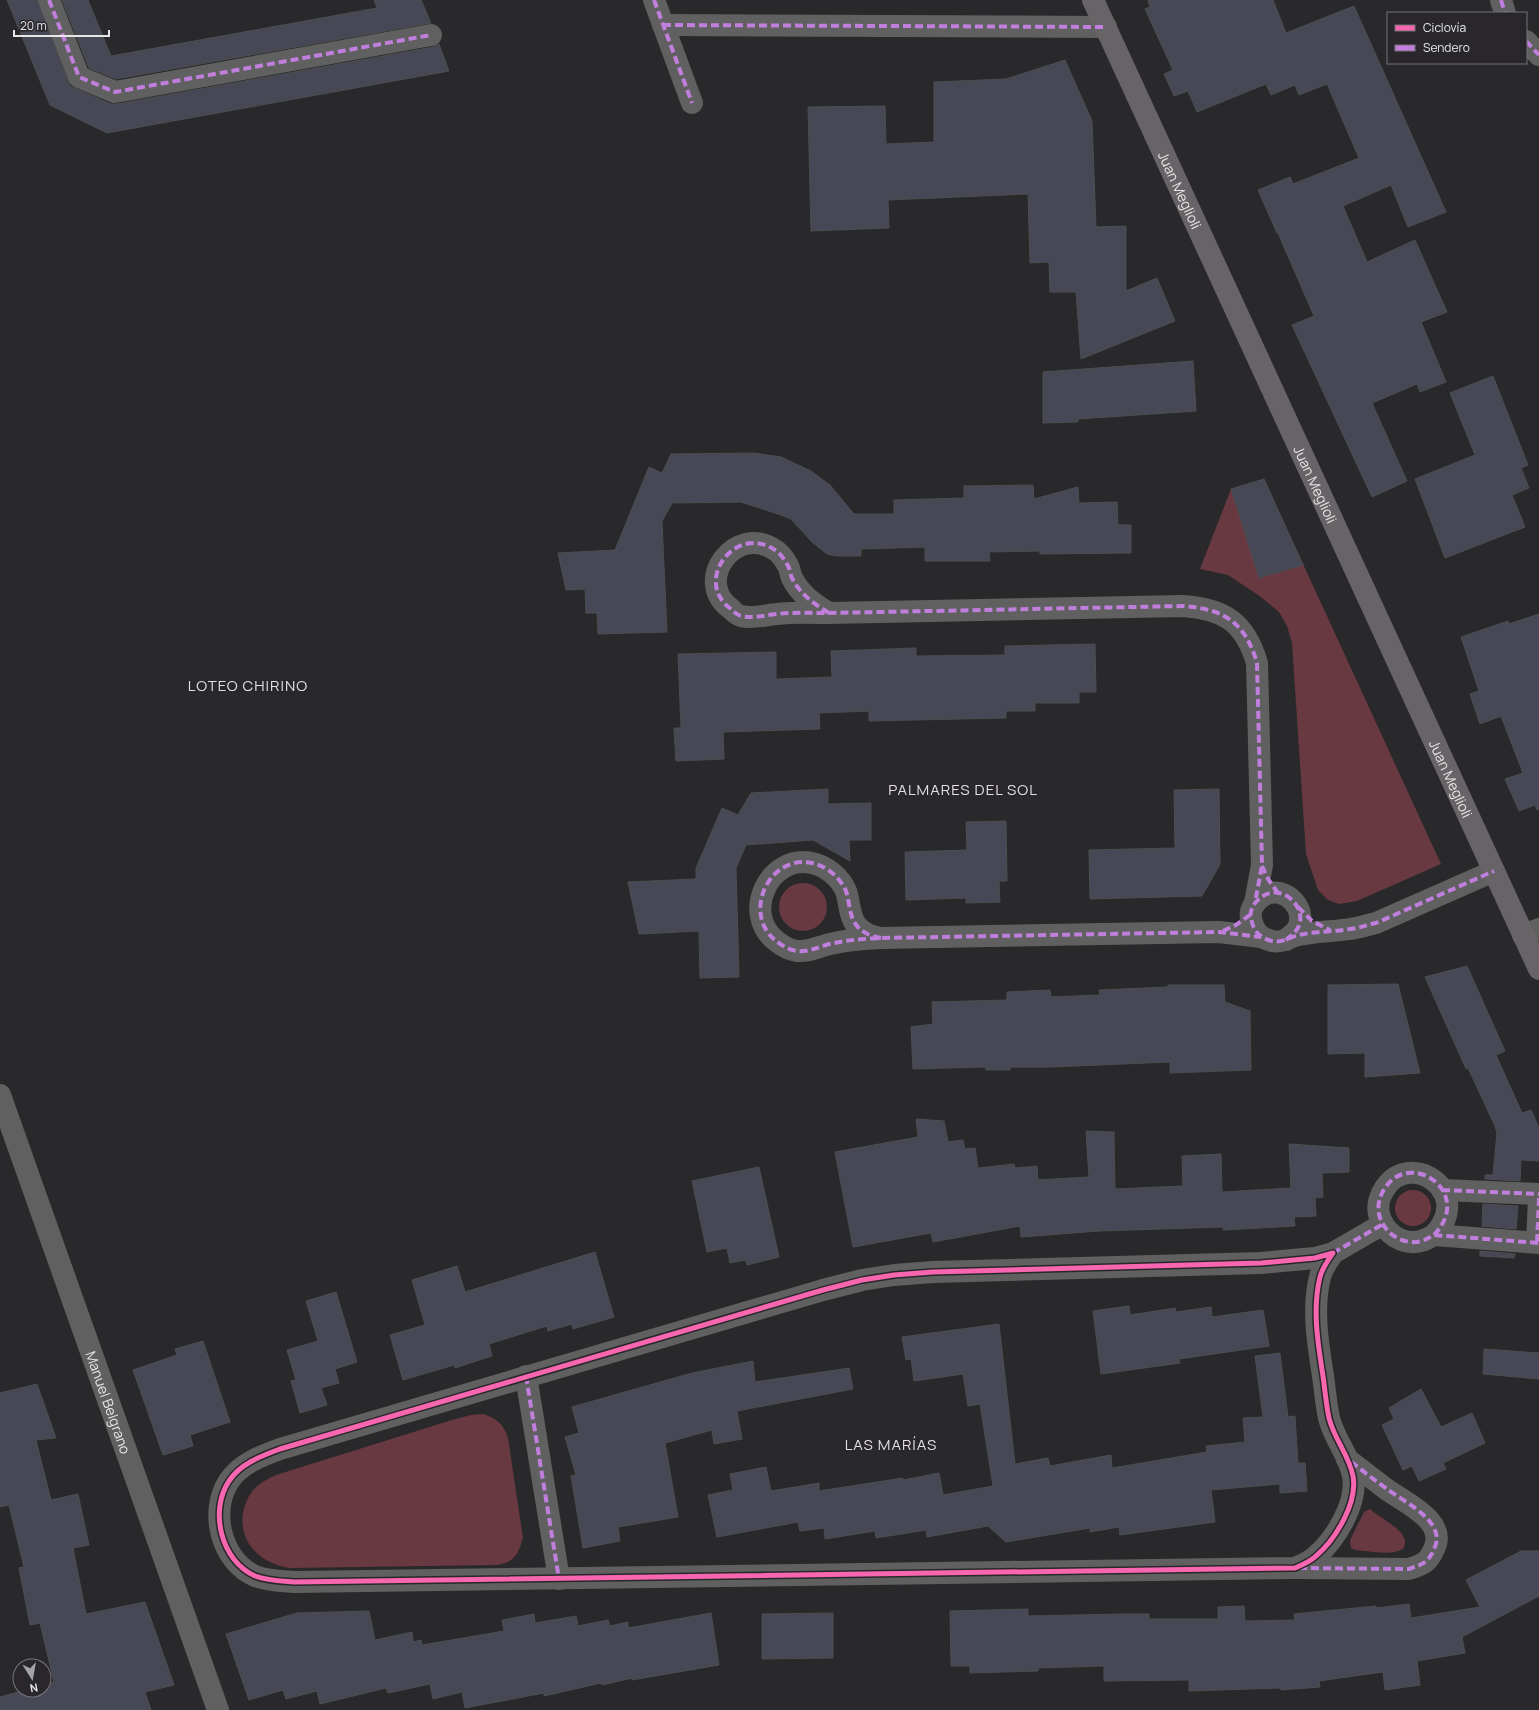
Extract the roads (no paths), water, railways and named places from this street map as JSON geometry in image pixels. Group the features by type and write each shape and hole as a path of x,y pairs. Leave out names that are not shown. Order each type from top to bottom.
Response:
{"main road":[{"name":"Juan Meglioli","path":"1094,0 1494,871 1531,932 1539,969"}],"street":[{"path":"49,0 79,77 114,92 431,35"},
{"path":"654,0 692,103"},
{"path":"1501,0 1504,12"},
{"path":"663,25 1106,26"},
{"path":"1527,43 1539,55"},
{"path":"829,613 817,606 798,588 791,576 788,564 776,550 759,543 741,545 726,555 717,570 717,589 725,605 739,615 757,618 777,614 829,613 1183,606 1200,607 1217,611 1231,620 1243,632 1252,647 1256,663 1262,865 1253,909 1253,927 1261,937"},
{"path":"880,938 865,933 854,922 848,906 846,891 838,878 826,868 811,863 796,863 782,868 770,879 762,892 759,907 762,923 770,936 782,946 797,951 812,950 826,945 858,939 880,938 1219,932 1261,937 1273,942 1286,940 1296,936 1330,930 1351,929 1376,923 1494,871"},
{"path":"1262,865 1268,879 1278,893"},
{"path":"1219,932 1236,925 1265,895 1278,893 1290,897 1312,921 1330,930"},
{"path":"1286,940 1296,931 1300,919 1298,907"},
{"name":"Manuel Belgrano","path":"0,1095 218,1710"},
{"path":"1416,1173 1436,1181 1442,1190 1446,1198 1448,1209 1446,1219 1441,1228 1434,1235 1423,1240 1412,1242 1400,1240 1390,1234 1383,1224 1379,1214 1378,1204 1381,1193 1387,1184 1405,1174 1416,1173"},
{"path":"1442,1190 1539,1194"},
{"path":"1434,1235 1538,1242 1539,1198"},
{"path":"1347,1459 1387,1490 1421,1512 1432,1523 1436,1532 1436,1544 1426,1563 1409,1569 1295,1568 302,1582 272,1580 255,1576 240,1567 230,1553 219,1523 219,1510 222,1494 229,1480 241,1468 256,1458 280,1449 526,1376 823,1290 862,1280 894,1275 933,1272 1261,1263 1315,1258 1333,1253 1383,1224"},
{"path":"1295,1568 1316,1557 1337,1531 1346,1515 1351,1500 1353,1486 1353,1477 1347,1459 1334,1435 1329,1418 1318,1342 1315,1299 1320,1275 1333,1253"},
{"path":"526,1376 559,1579"}],"district":[{"name":"LOTEO CHIRINO","path":"248,685"},
{"name":"PALMARES DEL SOL","path":"963,789"},
{"name":"LAS MARÍAS","path":"891,1444"}]}
